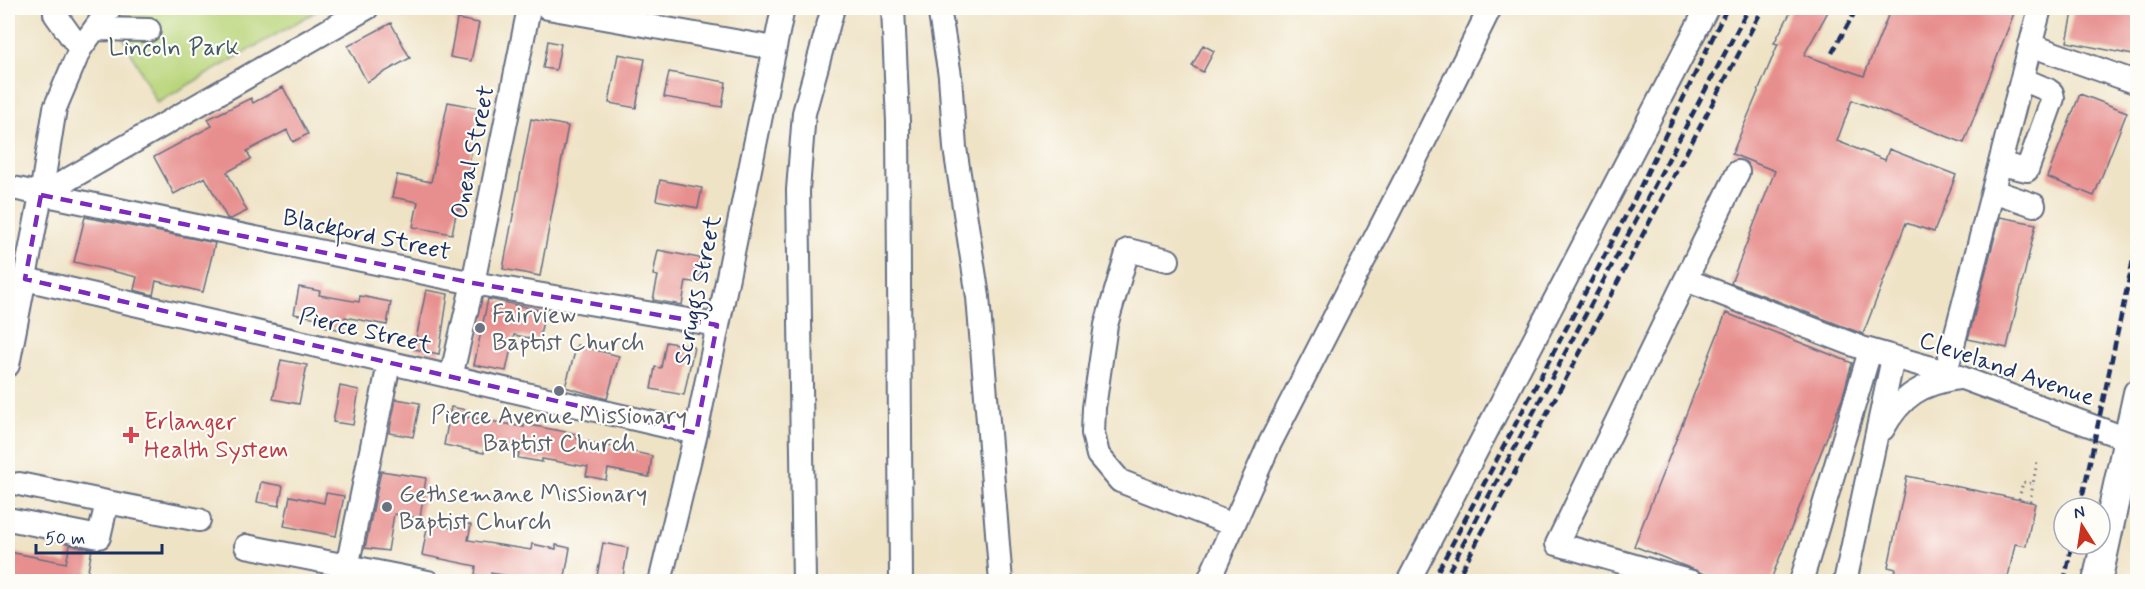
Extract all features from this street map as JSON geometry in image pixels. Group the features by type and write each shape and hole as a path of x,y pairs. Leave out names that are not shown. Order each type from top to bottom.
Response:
{"main road":[{"path":"2097,582 2132,441 2138,393"}],"street":[{"path":"55,8 55,14 81,49"},
{"path":"8,365 41,195 55,108 81,49 110,8"},
{"path":"41,195 367,8"},
{"name":"Oneal Street","path":"451,377 473,283 530,8"},
{"path":"548,8 774,48"},
{"name":"Scruggs Street","path":"660,582 696,433 783,8"},
{"path":"804,582 798,190 804,113 833,8"},
{"path":"893,8 898,122 901,582"},
{"path":"939,8 950,76 955,148 978,297 1001,582"},
{"path":"1208,582 1269,445 1490,8"},
{"path":"1408,582 1707,8"},
{"path":"1871,458 1892,412 1906,398 1928,384 1954,375 1993,191 2040,8"},
{"path":"95,29 149,30"},
{"path":"2030,45 2138,83"},
{"path":"2000,164 2026,170 2053,98 2052,93 2048,90 2022,79"},
{"path":"1692,582 1557,544 1738,172"},
{"name":"Blackford Street","path":"8,187 473,283 717,325"},
{"path":"1993,191 2034,205"},
{"path":"1168,260 1128,250 1106,325 1095,398 1093,433 1098,455 1120,481 1233,525"},
{"name":"Pierce Street","path":"25,279 696,433"},
{"name":"Cleveland Avenue","path":"1686,280 1870,351 1954,375 2132,441"},
{"path":"1801,582 1870,351"},
{"path":"1845,582 1893,358"},
{"path":"345,574 389,364"},
{"path":"20,484 198,520"},
{"path":"8,519 99,537 107,502"},
{"path":"246,546 345,574 428,582"}],"path":[{"path":"2030,502 2037,461"},
{"path":"2019,500 2022,482 2033,484"}],"highlighted area":[{"path":"41,195 473,283 717,325 696,433 25,279"}],"green space":[{"name":"Lincoln Park","path":"128,8 322,8 157,103 114,19"}],"building":[{"path":"1793,8 1830,8 1804,55 1864,76 1891,8 2016,8 1964,143 1852,100 1837,141 1885,160 1889,149 1956,175 1934,232 1906,223 1863,334 1731,283 1775,171 1732,154 1778,44 1774,43"},
{"path":"2074,8 2138,8 2138,56 2067,42"},
{"path":"457,19 479,23 471,61 450,57"},
{"path":"391,23 410,58 367,82 348,46"},
{"path":"548,41 561,44 556,70 543,68"},
{"path":"1203,45 1214,51 1203,72 1192,66"},
{"path":"618,54 645,59 636,108 609,103"},
{"path":"669,72 726,82 722,107 664,97"},
{"path":"283,87 308,134 293,142 287,130 247,151 251,159 227,172 247,211 231,219 227,218 205,177 174,194 154,157 212,126 208,119 251,98 253,103"},
{"path":"2080,94 2127,112 2094,196 2047,177"},
{"path":"448,102 479,108 461,210 457,209 452,234 413,227 418,202 392,197 397,175 431,182"},
{"path":"531,119 568,126 540,276 503,269"},
{"path":"660,180 702,188 698,208 656,200"},
{"path":"85,217 215,243 203,292 156,281 153,295 134,290 137,277 74,262"},
{"path":"2000,217 2036,224 2007,348 1968,339"},
{"path":"658,250 704,259 699,283 686,281 682,305 653,300 658,276 653,275"},
{"path":"299,287 320,291 319,295 359,302 360,296 391,302 387,325 345,317 342,330 323,326 324,319 294,314"},
{"path":"426,290 448,294 439,354 414,349"},
{"path":"488,299 545,311 539,340 514,335 506,371 474,365"},
{"path":"1726,313 1852,363 1842,399 1770,582 1725,582 1634,546"},
{"path":"666,342 694,347 684,395 651,389 655,367 661,368"},
{"path":"577,345 619,356 607,399 565,387"},
{"path":"281,360 307,365 299,404 273,399"},
{"path":"340,386 359,390 353,425 333,422"},
{"path":"396,399 420,403 413,437 389,433"},
{"path":"451,407 467,410 466,417 524,427 524,424 577,434 577,439 652,456 649,477 608,469 606,480 586,476 588,467 542,459 542,462 518,458 519,453 485,447 484,453 444,445"},
{"path":"381,471 426,478 420,518 394,514 388,551 365,548"},
{"path":"1907,476 2035,503 2026,546 2015,544 2007,582 1893,582 1896,569 1888,567"},
{"path":"261,482 283,486 279,506 257,502"},
{"path":"326,493 344,496 336,536 284,526 290,496 324,503"},
{"path":"452,521 471,525 468,540 531,550 532,544 556,549 556,545 570,548 564,582 525,582 526,579 491,573 490,578 475,575 476,566 422,555 428,523 451,528"},
{"path":"603,543 628,548 622,582 596,582"},
{"path":"70,545 92,549 86,582 8,582 9,552 66,563"}],"railway":[{"path":"1432,582 1632,204 1727,8"},
{"path":"1443,582 1749,8"},
{"path":"1455,582 1763,8"},
{"path":"1832,53 1857,8"},
{"path":"2083,496 2138,237"},
{"path":"2064,582 2069,556"}],"place":[{"name":"Fairview Baptist Church","path":"480,328"},
{"name":"Pierce Avenue Missionary Baptist Church","path":"559,391"},
{"name":"Erlanger Health System","path":"131,435"},
{"name":"Gethsemane Missionary Baptist Church","path":"387,507"}]}
